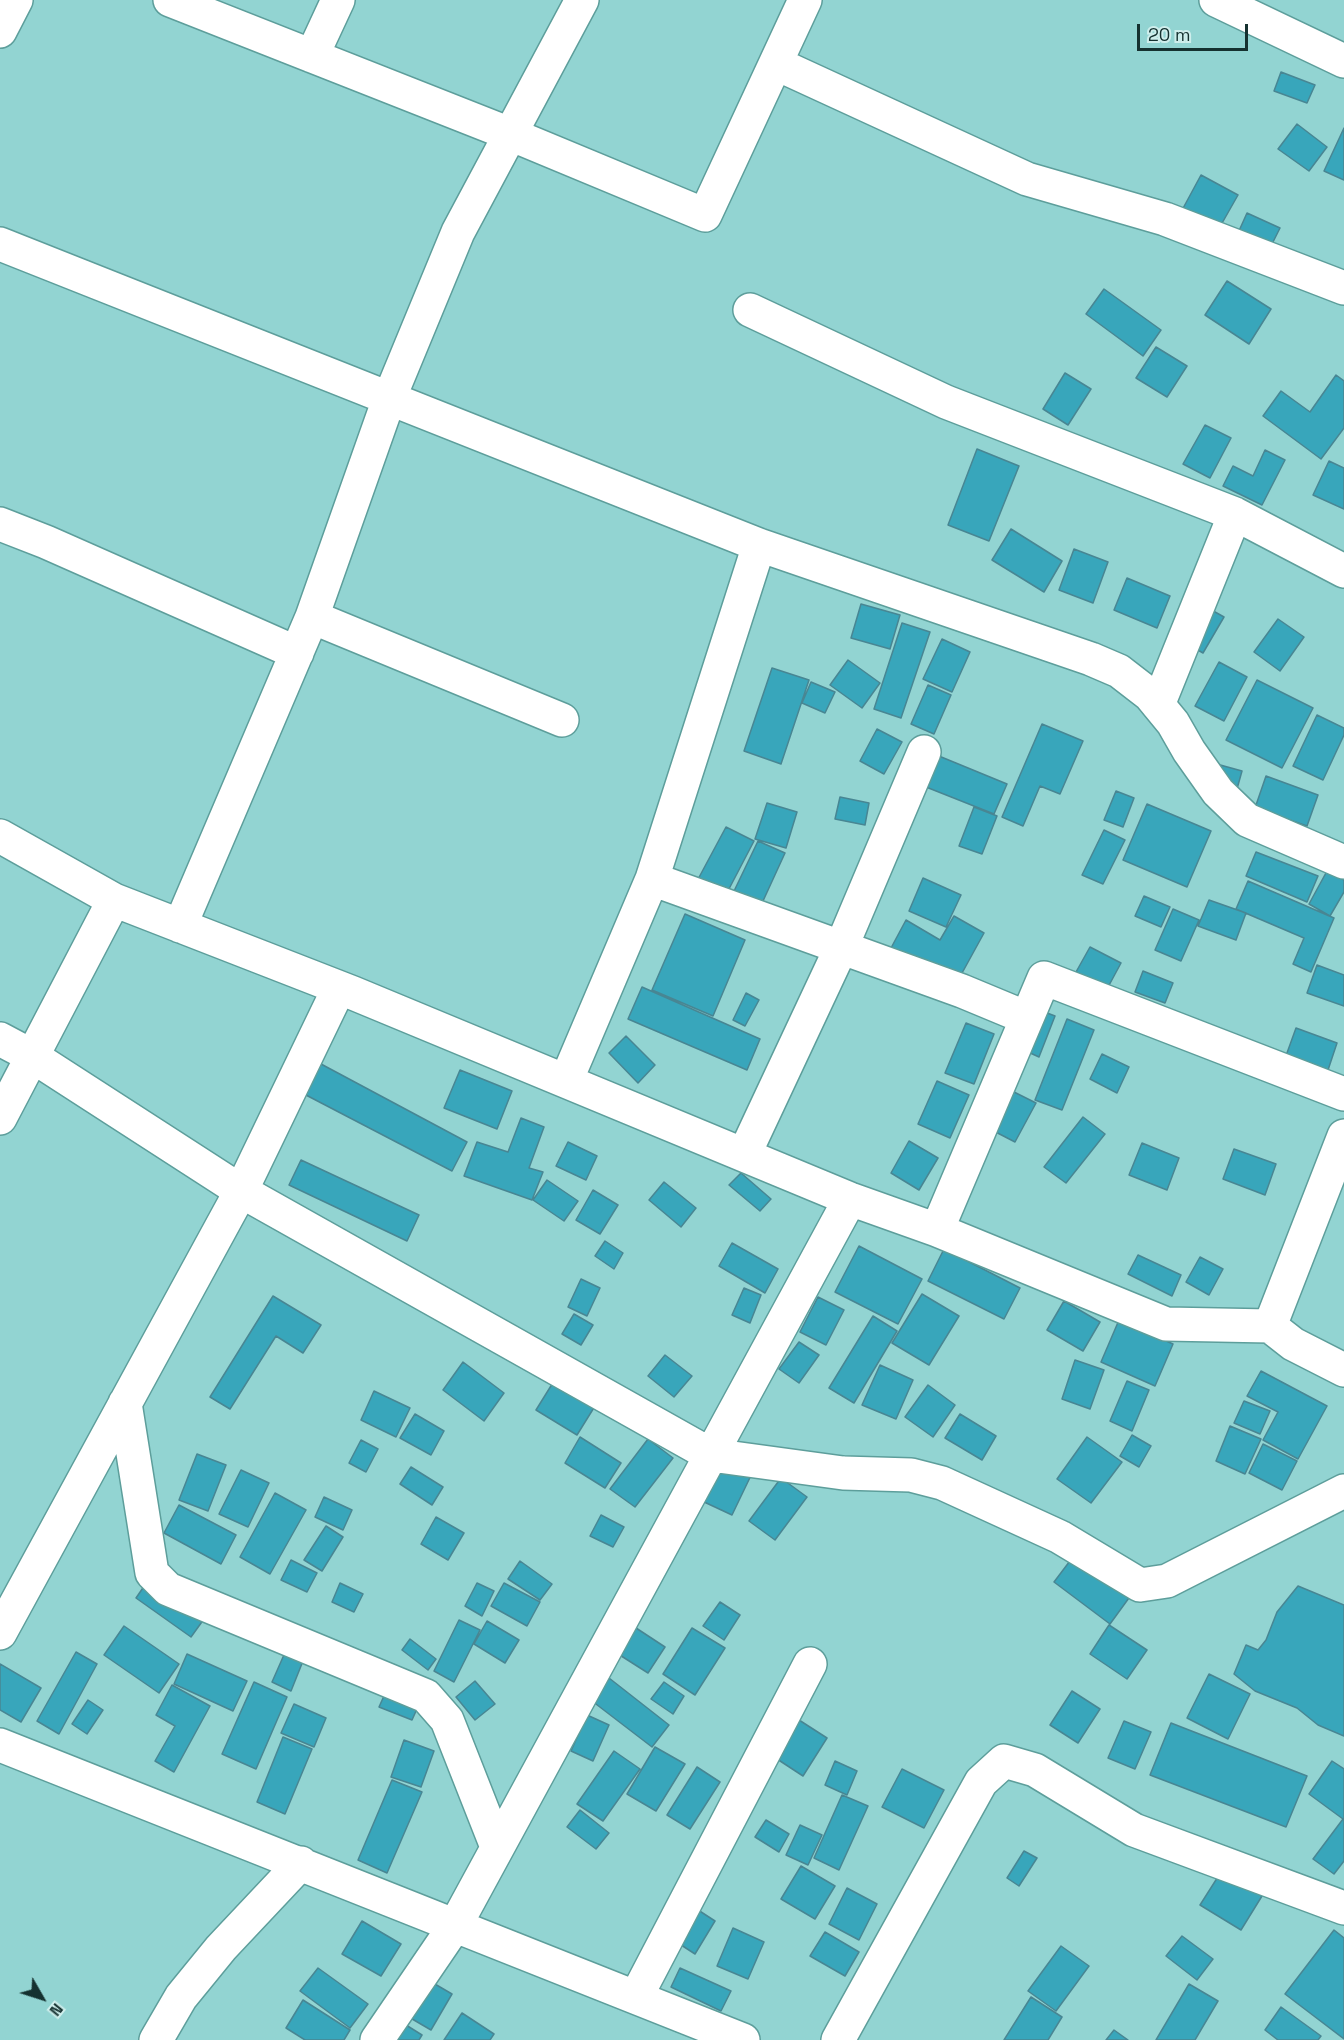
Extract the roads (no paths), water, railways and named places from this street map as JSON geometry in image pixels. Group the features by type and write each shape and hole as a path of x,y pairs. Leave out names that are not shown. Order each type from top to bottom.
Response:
{"street":[{"path":"0,31 16,0"},
{"path":"170,0 510,134 705,215 805,0"},
{"path":"312,56 338,0"},
{"path":"180,926 312,617 389,399 458,232 582,0"},
{"path":"1216,0 1344,61"},
{"path":"777,64 1027,179 1165,219 1344,288"},
{"path":"0,244 759,545 1091,659 1119,672 1150,695 1173,723 1189,751 1218,792 1247,820 1344,862"},
{"path":"750,310 946,402 1236,514 1344,571"},
{"path":"1158,705 1236,514"},
{"path":"0,524 297,652"},
{"path":"566,1081 652,879 759,545"},
{"path":"312,617 562,720"},
{"path":"744,1155 841,948 924,752"},
{"path":"0,836 114,900 339,988 850,1199 937,1230 1166,1324 1270,1326 1293,1344 1344,1370"},
{"path":"652,879 962,990 1027,1018"},
{"path":"0,1118 114,900"},
{"path":"937,1230 1044,978 1344,1094"},
{"path":"0,1633 241,1191 339,988"},
{"path":"0,1039 33,1056 241,1191 711,1455 843,1473 911,1475 942,1483 1060,1537 1140,1586 1167,1581 1344,1491"},
{"path":"1270,1326 1344,1137"},
{"path":"377,2040 456,1924 850,1199"},
{"path":"125,1403 152,1573 168,1588 426,1696 447,1720 497,1847"},
{"path":"636,1997 810,1664"},
{"path":"0,1745 456,1924 743,2040"},
{"path":"838,2040 981,1782 1004,1761 1035,1770 1134,1830 1344,1908"},
{"path":"156,2040 180,1997 220,1948 301,1863"}]}
